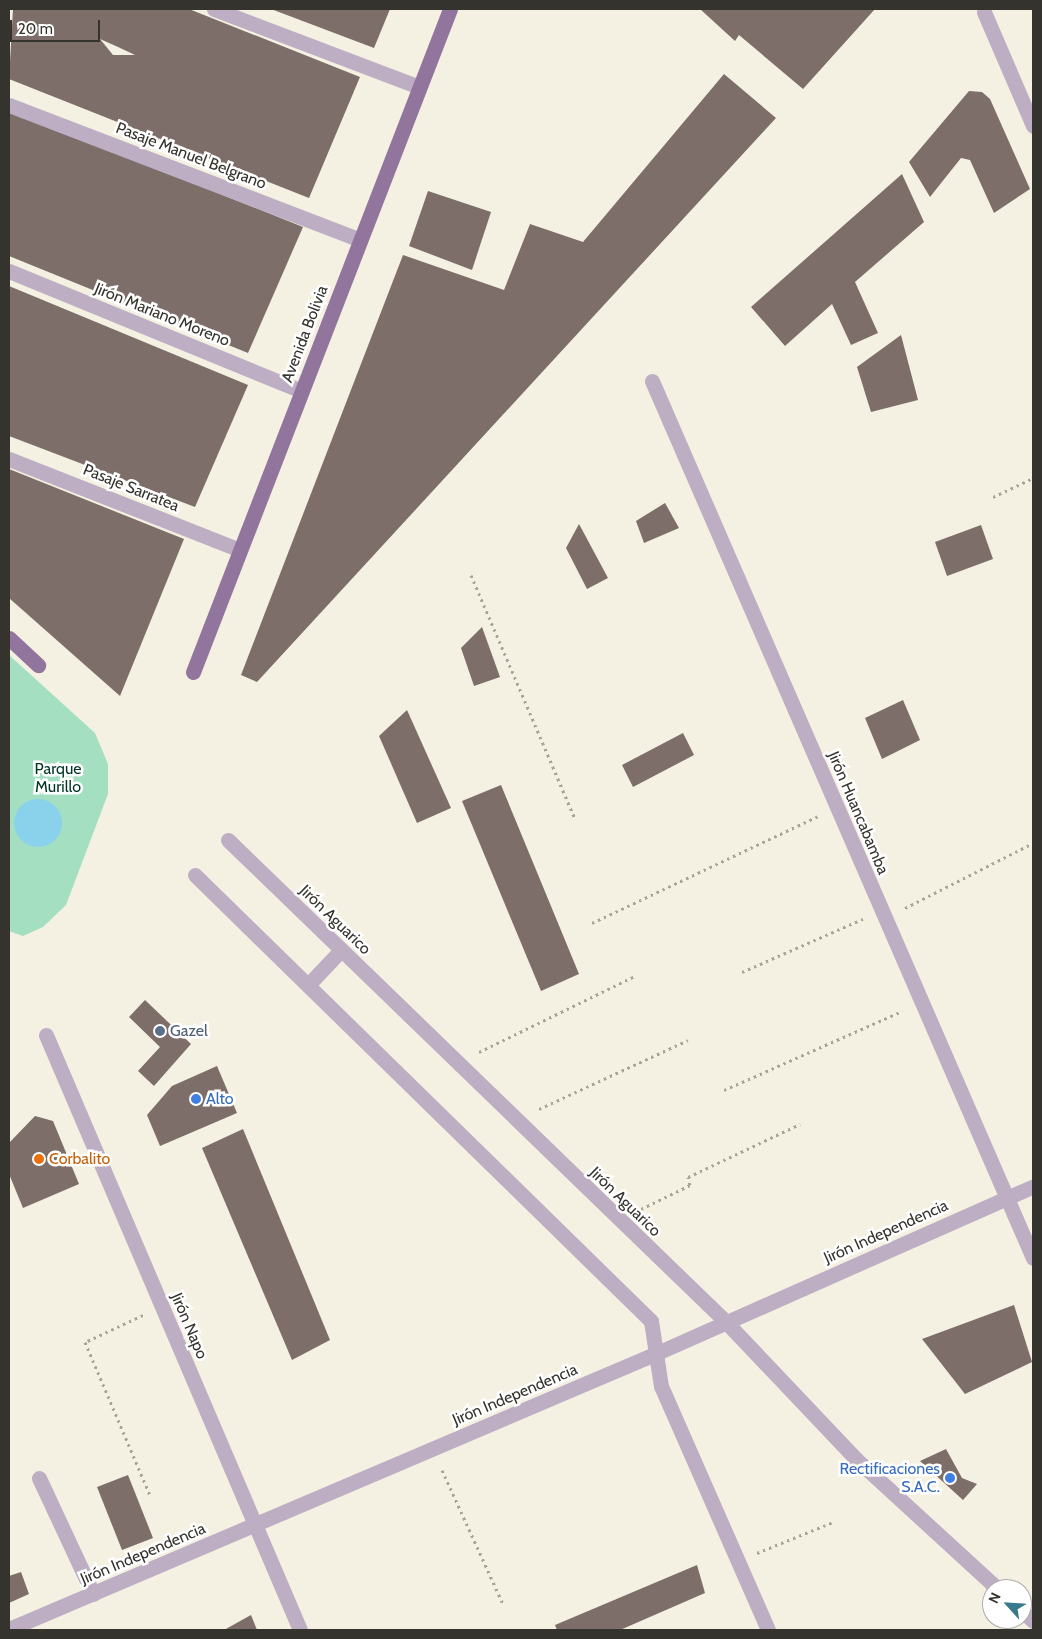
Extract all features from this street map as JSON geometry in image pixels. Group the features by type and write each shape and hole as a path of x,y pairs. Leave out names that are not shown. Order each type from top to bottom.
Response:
{"main road":[{"name":"Avenida Bolivia","path":"193,672 450,9"},
{"path":"9,638 38,664"}],"street":[{"path":"214,9 419,88"},
{"path":"984,12 1033,126"},
{"name":"Pasaje Manuel Belgrano","path":"9,105 360,240"},
{"name":"Jirón Mariano Moreno","path":"9,271 302,391"},
{"name":"Jirón Huancabamba","path":"652,381 1033,1258"},
{"name":"Pasaje Sarratea","path":"9,459 240,550"},
{"name":"Jirón Aguarico","path":"228,840 618,1220 726,1322 856,1459 987,1579"},
{"path":"195,875 651,1321 661,1386 740,1560 768,1630"},
{"path":"308,985 341,950"},
{"name":"Jirón Napo","path":"46,1035 300,1630"},
{"name":"Jirón Independencia","path":"9,1630 657,1353 1033,1186"},
{"path":"39,1478 93,1594"}],"path":[{"path":"993,497 1033,478"},
{"path":"471,575 574,817"},
{"path":"592,923 837,807"},
{"path":"742,972 884,914 1033,843"},
{"path":"456,1063 635,976"},
{"path":"724,1090 921,1002"},
{"path":"515,1120 688,1040"},
{"path":"618,1220 690,1185 688,1177 800,1124"},
{"path":"150,1495 85,1342 161,1307"},
{"path":"433,1449 504,1606"},
{"path":"740,1560 833,1522"}],"green space":[{"name":"Parque Murillo","path":"9,655 95,733 108,764 108,794 66,905 43,927 23,936 9,931"}],"water":[{"path":"38,799 47,801 55,806 60,814 62,823 60,832 55,840 47,845 38,847 29,845 21,840 16,832 14,823 16,814 21,806 29,801"}],"building":[{"path":"13,9 189,9 360,77 309,198 9,79","holes":["100,39 135,55 113,55"]},
{"path":"271,9 390,9 374,48"},
{"path":"700,9 875,9 803,89 739,35 735,41"},
{"path":"724,74 776,118 257,682 241,675 403,255 504,290 530,224 583,242"},
{"path":"969,91 982,92 990,99 1030,189 994,213 970,160 961,158 930,197 909,162"},
{"path":"9,109 303,227 248,353 9,256"},
{"path":"902,174 924,222 855,282 878,333 851,345 832,304 785,346 751,307"},
{"path":"428,191 491,212 472,270 409,246"},
{"path":"9,286 248,385 195,507 9,436"},
{"path":"901,335 918,400 871,412 857,367"},
{"path":"9,469 184,539 120,696 9,598"},
{"path":"665,503 679,528 644,543 636,521"},
{"path":"579,524 608,578 587,589 566,548"},
{"path":"981,525 993,559 947,576 935,542"},
{"path":"482,627 500,677 474,686 461,648"},
{"path":"903,700 920,740 882,759 865,718"},
{"path":"407,710 451,808 417,823 379,736"},
{"path":"683,733 694,755 633,787 622,765"},
{"path":"501,785 579,974 541,991 462,801"},
{"name":"Gazel","path":"145,1000 191,1044 154,1086 138,1071 160,1047 129,1017"},
{"name":"Alto","path":"217,1066 237,1113 160,1146 147,1115 172,1086"},
{"name":"Corbalito","path":"35,1116 53,1121 79,1184 23,1208 9,1174 9,1143"},
{"path":"243,1129 330,1340 292,1360 202,1148"},
{"path":"1014,1305 1032,1362 965,1394 922,1339"},
{"path":"946,1449 962,1478 977,1484 963,1500 920,1461"},
{"path":"128,1475 153,1538 122,1550 97,1487"},
{"path":"697,1565 705,1593 620,1630 557,1630 555,1625"},
{"path":"21,1572 29,1594 9,1603 9,1576"},
{"path":"251,1615 257,1630 224,1630"}],"place":[{"name":"Gazel","path":"160,1031"},
{"name":"Alto","path":"196,1099"},
{"name":"Corbalito","path":"39,1159"},
{"name":"Rectificaciones S.A.C.","path":"950,1478"}]}
